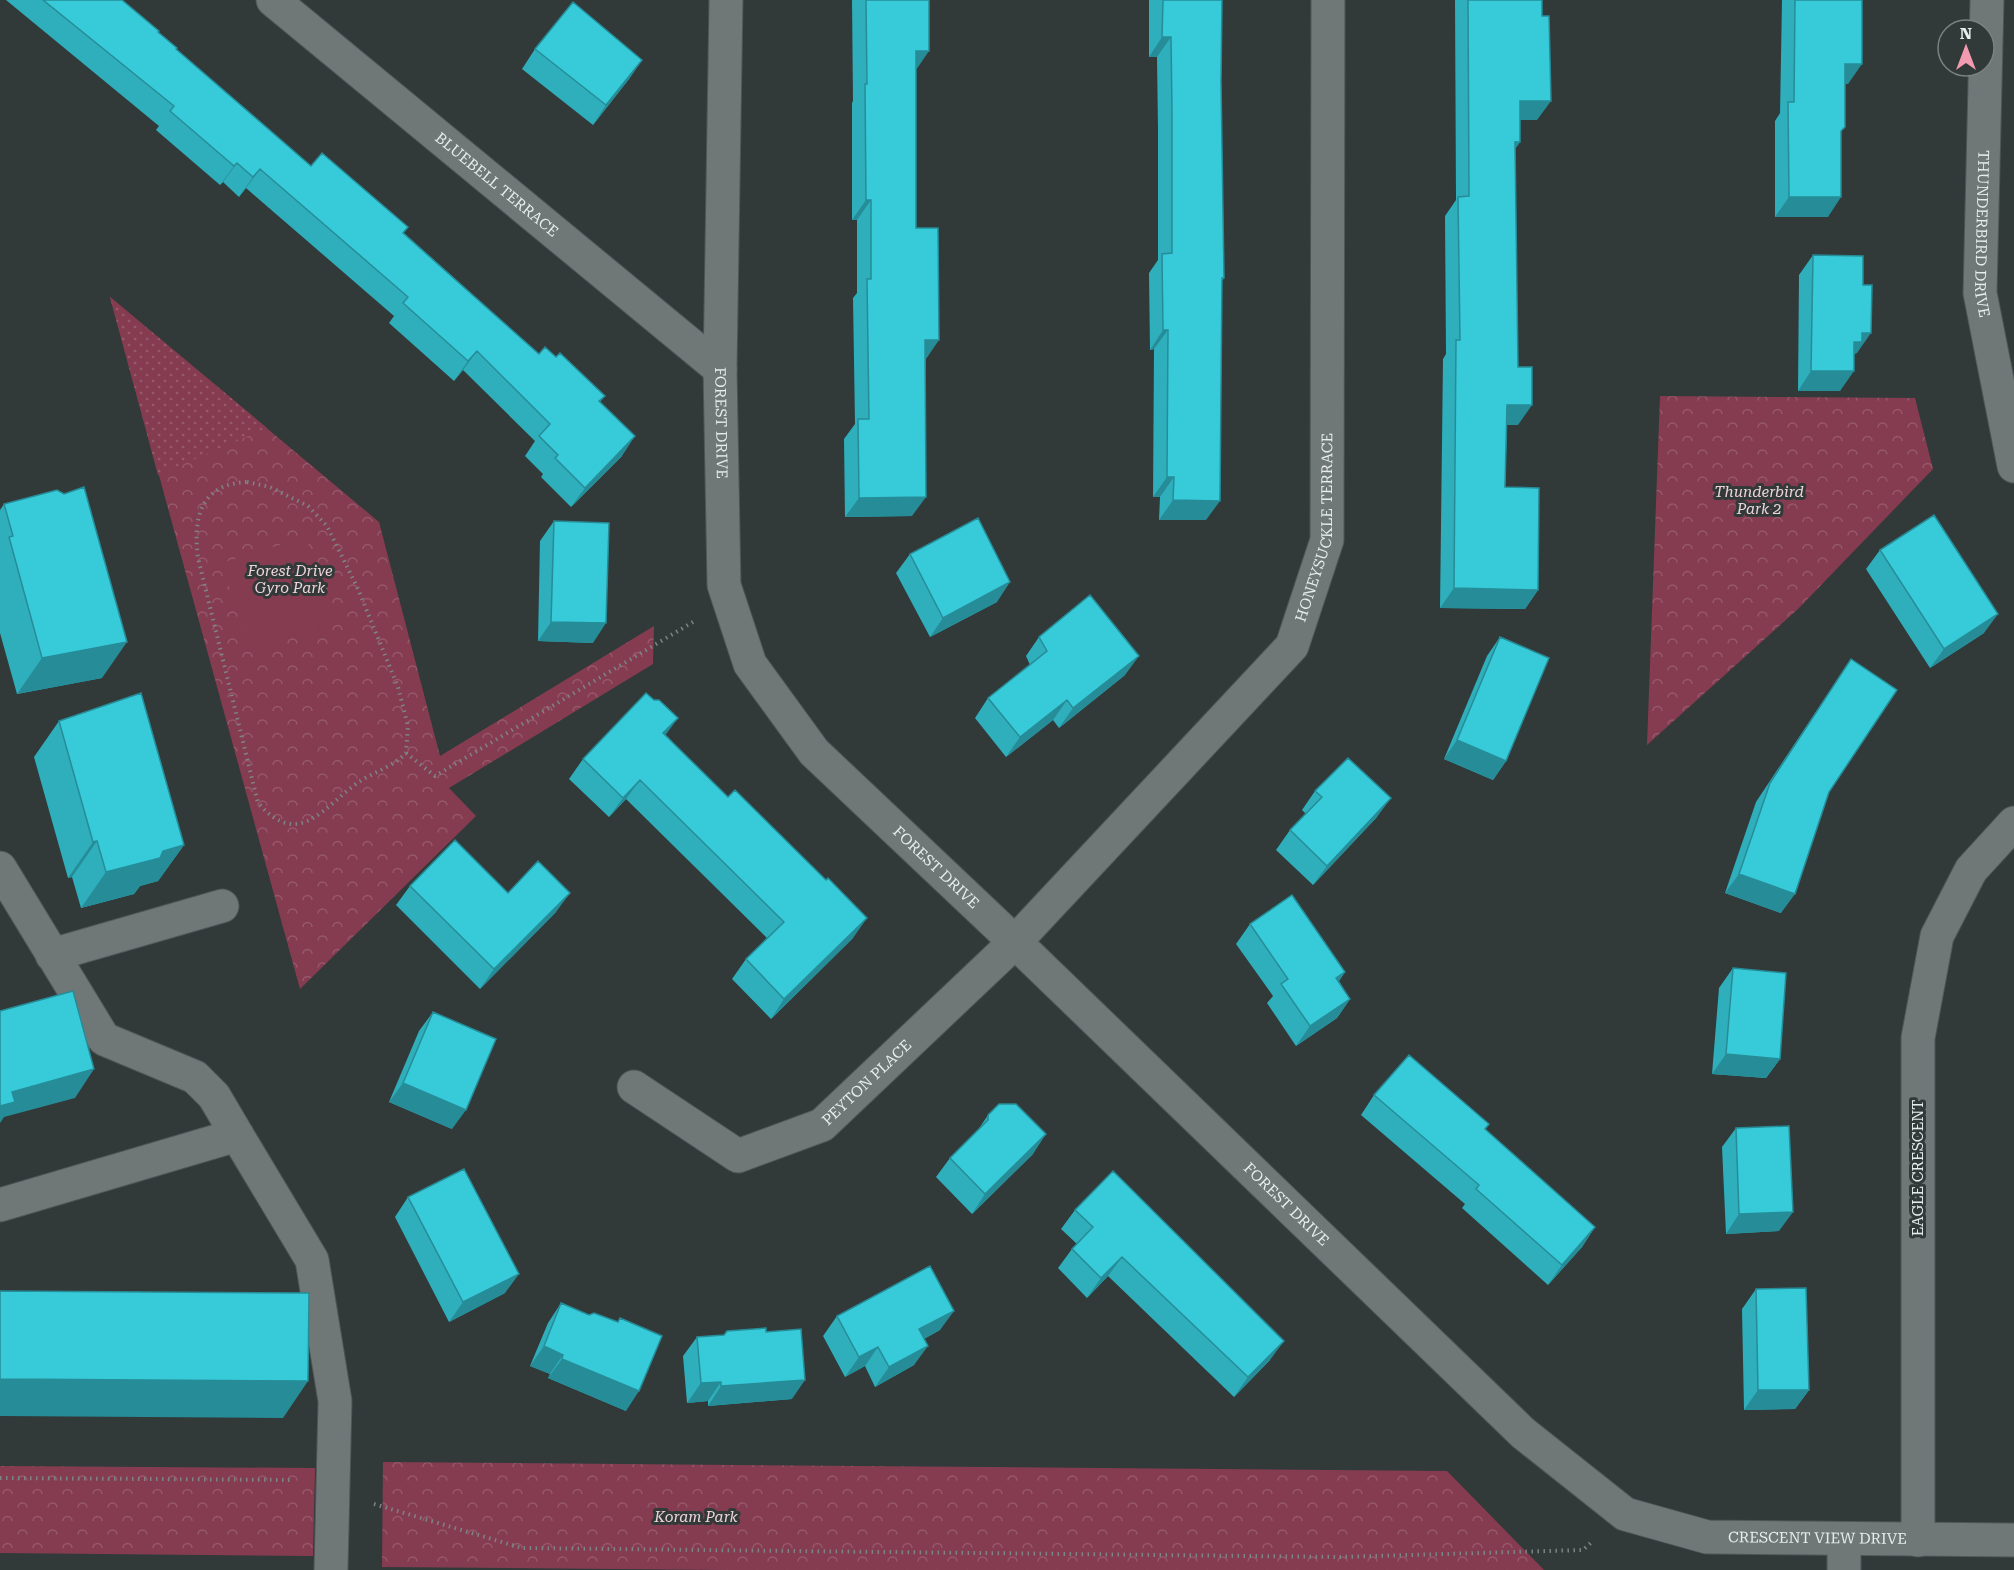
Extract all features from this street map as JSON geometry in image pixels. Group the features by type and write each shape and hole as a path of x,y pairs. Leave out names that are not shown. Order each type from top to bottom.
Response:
{"street":[{"name":"BLUEBELL TERRACE","path":"273,0 720,369"},
{"name":"FOREST DRIVE","path":"726,0 720,369 724,585 750,664 814,752 1015,942 1523,1433 1625,1514"},
{"name":"HONEYSUCKLE TERRACE","path":"1015,942 1292,646 1327,540 1328,0"},
{"name":"THUNDERBIRD DRIVE","path":"1987,0 1980,293 2014,466"},
{"name":"EAGLE CRESCENT","path":"1918,1540 1918,1038 1937,936 1971,870 2014,823"},
{"path":"0,868 104,1039 195,1077 214,1096 312,1260 335,1401 331,1570"},
{"path":"52,955 222,906"},
{"name":"PEYTON PLACE","path":"634,1087 738,1156 822,1125 1015,942"},
{"path":"0,1205 237,1135"},
{"name":"CRESCENT VIEW DRIVE","path":"1625,1514 1707,1537 1844,1554 1918,1540 2014,1540"}],"path":[{"path":"247,482 270,486 308,506 327,526 358,589 398,687 408,726 406,753 398,761 362,780 311,820 297,824 283,822 268,814 258,802 198,558 196,539 199,517 204,502 216,489 231,483 247,482"},
{"path":"406,753 435,776 729,600"},
{"path":"0,1478 307,1480 332,1492 522,1548 1329,1557 1583,1550 1625,1514"}],"green space":[{"name":"Forest Drive Gyro Park","path":"110,297 379,522 440,756 654,626 653,664 449,788 476,816 300,989"},
{"path":"110,297 267,428 158,475"},
{"name":"Thunderbird Park 2","path":"1660,396 1915,398 1933,469 1798,609 1647,745"},
{"path":"306,537 332,623 249,650 222,563"},
{"name":"Koram Park","path":"383,1462 1447,1471 1544,1570 726,1570 382,1567"},
{"path":"0,1466 315,1468 313,1556 0,1553"}],"building":[{"path":"43,0 122,0 311,166 322,153 408,227 403,233 539,354 545,347 556,357 560,353 605,396 599,401 635,436 585,488 555,458 558,455 539,436 550,424 477,351 468,361 403,303 408,297 260,169 253,177 237,163 234,166 170,111 174,106"},
{"path":"866,0 929,0 929,51 916,51 916,228 938,228 939,340 925,340 926,497 859,498 858,419 869,419 867,279 871,279 871,200 866,200"},
{"path":"1163,0 1222,0 1224,278 1222,278 1220,501 1173,500 1174,477 1167,477 1168,330 1163,330 1162,254 1172,253 1172,111 1171,37 1162,37"},
{"path":"1468,0 1542,0 1542,16 1549,16 1551,101 1520,101 1520,142 1515,142 1518,367 1532,367 1532,405 1507,405 1505,487 1539,488 1538,590 1454,588 1456,340 1460,340 1458,197 1469,196"},
{"path":"1795,0 1862,0 1862,64 1845,64 1845,127 1841,131 1841,197 1789,197 1788,102 1794,102"},
{"path":"573,2 642,60 606,105 535,49"},
{"path":"1813,255 1863,256 1863,285 1872,285 1871,333 1862,333 1862,342 1854,342 1854,371 1811,371"},
{"path":"84,487 127,642 42,658 9,537 13,536 4,504 57,490 64,494"},
{"path":"1934,515 1998,614 1944,649 1880,550"},
{"path":"978,518 1010,582 943,618 910,554"},
{"path":"554,521 609,523 606,623 551,622"},
{"path":"1090,595 1139,656 1073,708 1067,700 1020,737 988,698 1047,651 1039,637"},
{"path":"1500,637 1549,658 1506,761 1457,740"},
{"path":"1851,659 1897,690 1829,792 1795,894 1739,874 1770,783"},
{"path":"141,693 184,845 163,851 160,858 106,872 97,841 93,842 59,721"},
{"path":"646,693 654,700 659,700 678,718 663,733 728,797 735,790 867,918 784,999 746,959 784,922 640,780 623,798 583,759"},
{"path":"1348,758 1391,798 1327,866 1290,830 1322,797 1315,791"},
{"path":"455,840 508,893 538,861 570,893 494,969 410,886"},
{"path":"1292,895 1345,972 1336,978 1350,999 1310,1026 1281,984 1288,979 1250,924"},
{"path":"1733,968 1786,973 1780,1059 1726,1054"},
{"path":"73,991 94,1069 12,1092 15,1102 0,1106 0,1011"},
{"path":"433,1012 496,1039 466,1110 403,1083"},
{"path":"1409,1055 1489,1124 1485,1129 1595,1227 1562,1265 1476,1189 1479,1185 1374,1095"},
{"path":"999,1104 1016,1104 1046,1134 985,1194 950,1158 988,1120 988,1115"},
{"path":"1789,1126 1793,1212 1739,1214 1736,1128"},
{"path":"464,1169 519,1274 463,1302 408,1197"},
{"path":"1113,1171 1284,1341 1248,1377 1122,1257 1101,1278 1072,1249 1093,1227 1075,1210"},
{"path":"930,1266 954,1311 919,1329 928,1346 889,1367 878,1347 859,1357 837,1316"},
{"path":"1806,1288 1809,1390 1758,1390 1756,1289"},
{"path":"0,1291 309,1293 308,1381 0,1379"},
{"path":"561,1303 589,1315 594,1313 618,1322 620,1318 662,1336 639,1391 562,1359 563,1355 544,1346"},
{"path":"766,1328 766,1332 801,1329 805,1380 721,1386 721,1382 701,1383 697,1337 724,1335 727,1331"}]}
